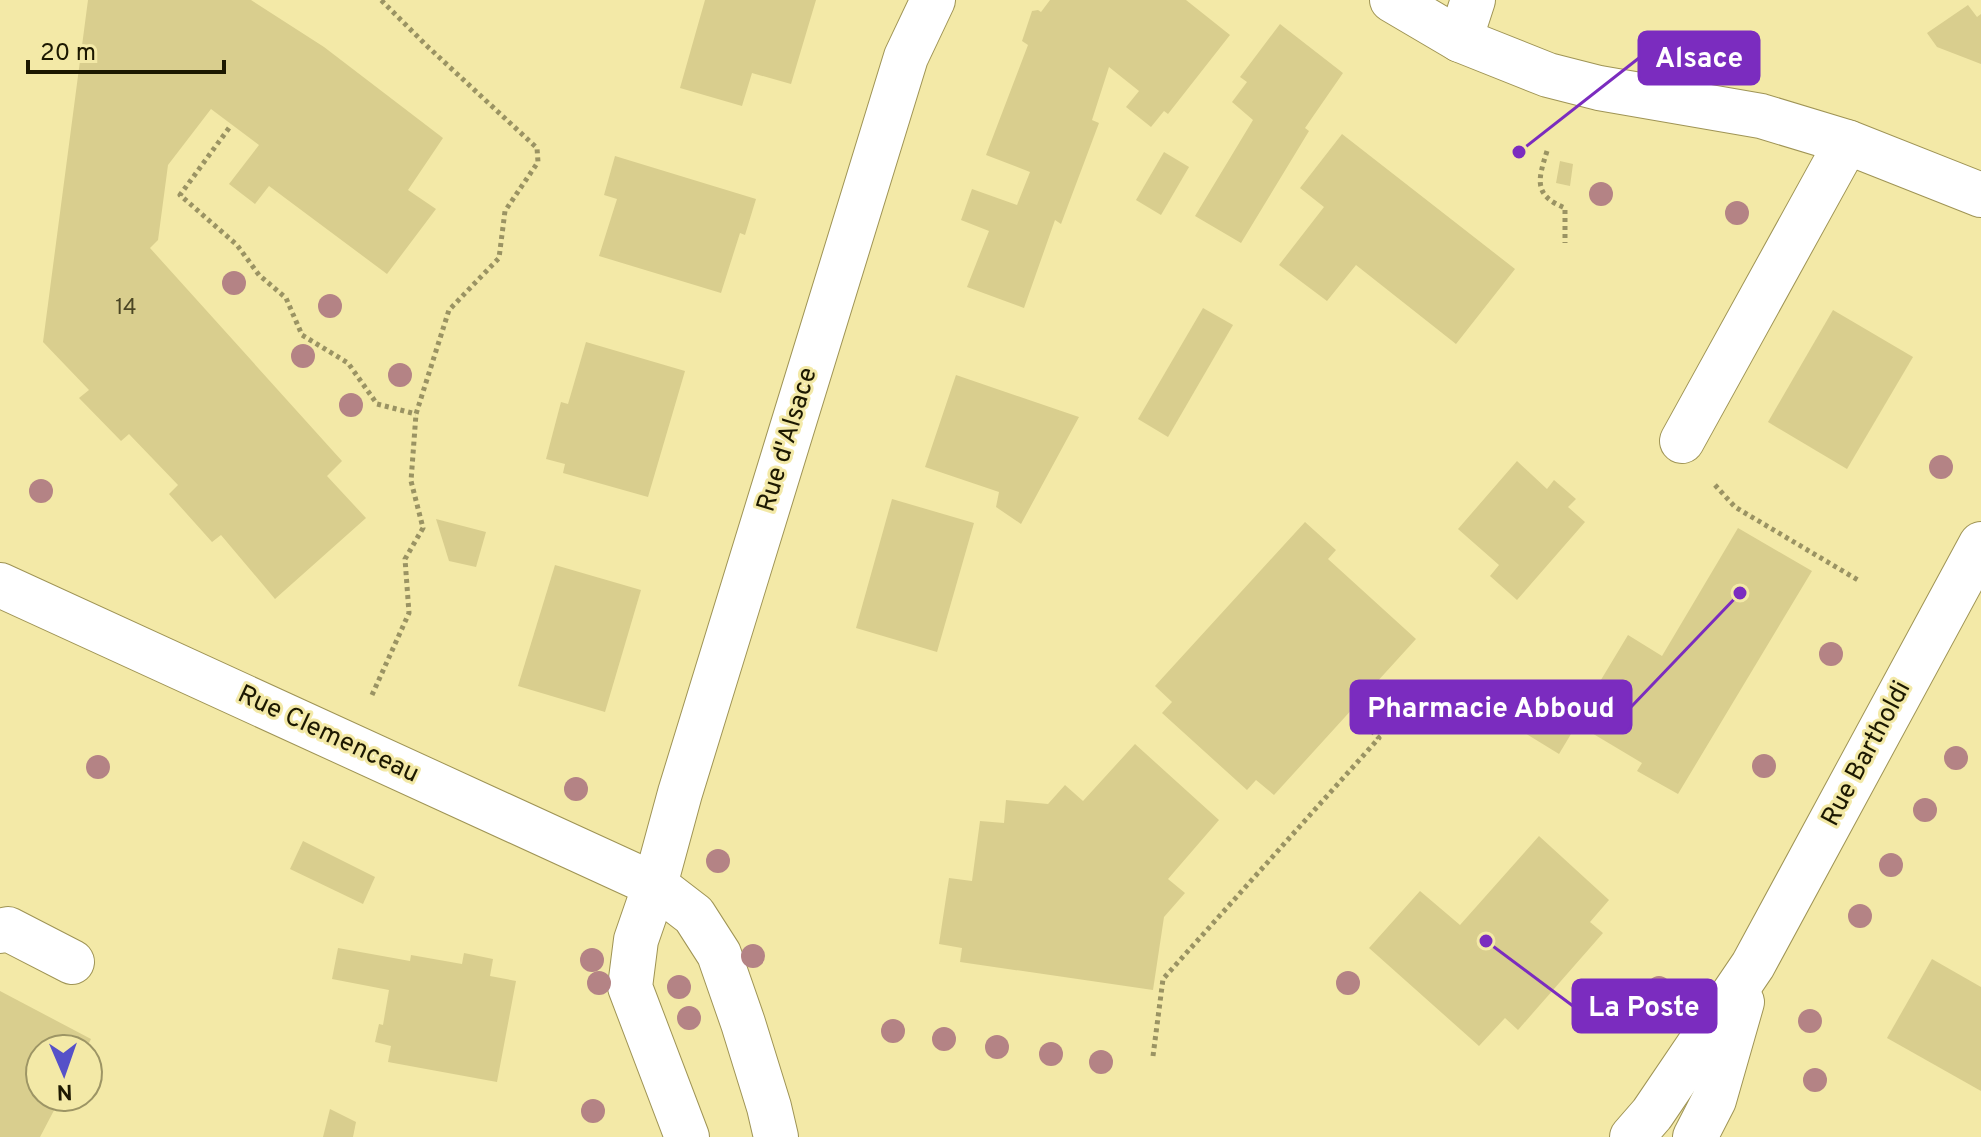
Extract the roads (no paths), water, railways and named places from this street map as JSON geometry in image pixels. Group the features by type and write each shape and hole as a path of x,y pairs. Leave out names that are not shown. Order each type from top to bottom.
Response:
{"street":[{"name":"Rue d'Alsace","path":"687,1137 630,987 636,940 906,57 933,0"},
{"path":"1392,0 1466,20 1548,75 1599,88 1761,116 1847,142 1981,195"},
{"path":"1682,441 1847,142"},
{"name":"Rue Bartholdi","path":"1642,1126 1753,965 1981,544"},
{"name":"Rue Clemenceau","path":"0,585 655,885"},
{"path":"655,885 694,915 719,954 747,1034 776,1137"},
{"path":"0,931 8,929 72,962"},
{"name":"Rue Bartholdi","path":"1693,1137 1714,1100 1753,965"},
{"path":"1642,1126 1693,1137"}],"place":[{"name":"Alsace","path":"1519,152"},
{"name":"Pharmacie Abboud","path":"1740,593"},
{"name":"La Poste","path":"1486,941"}]}
